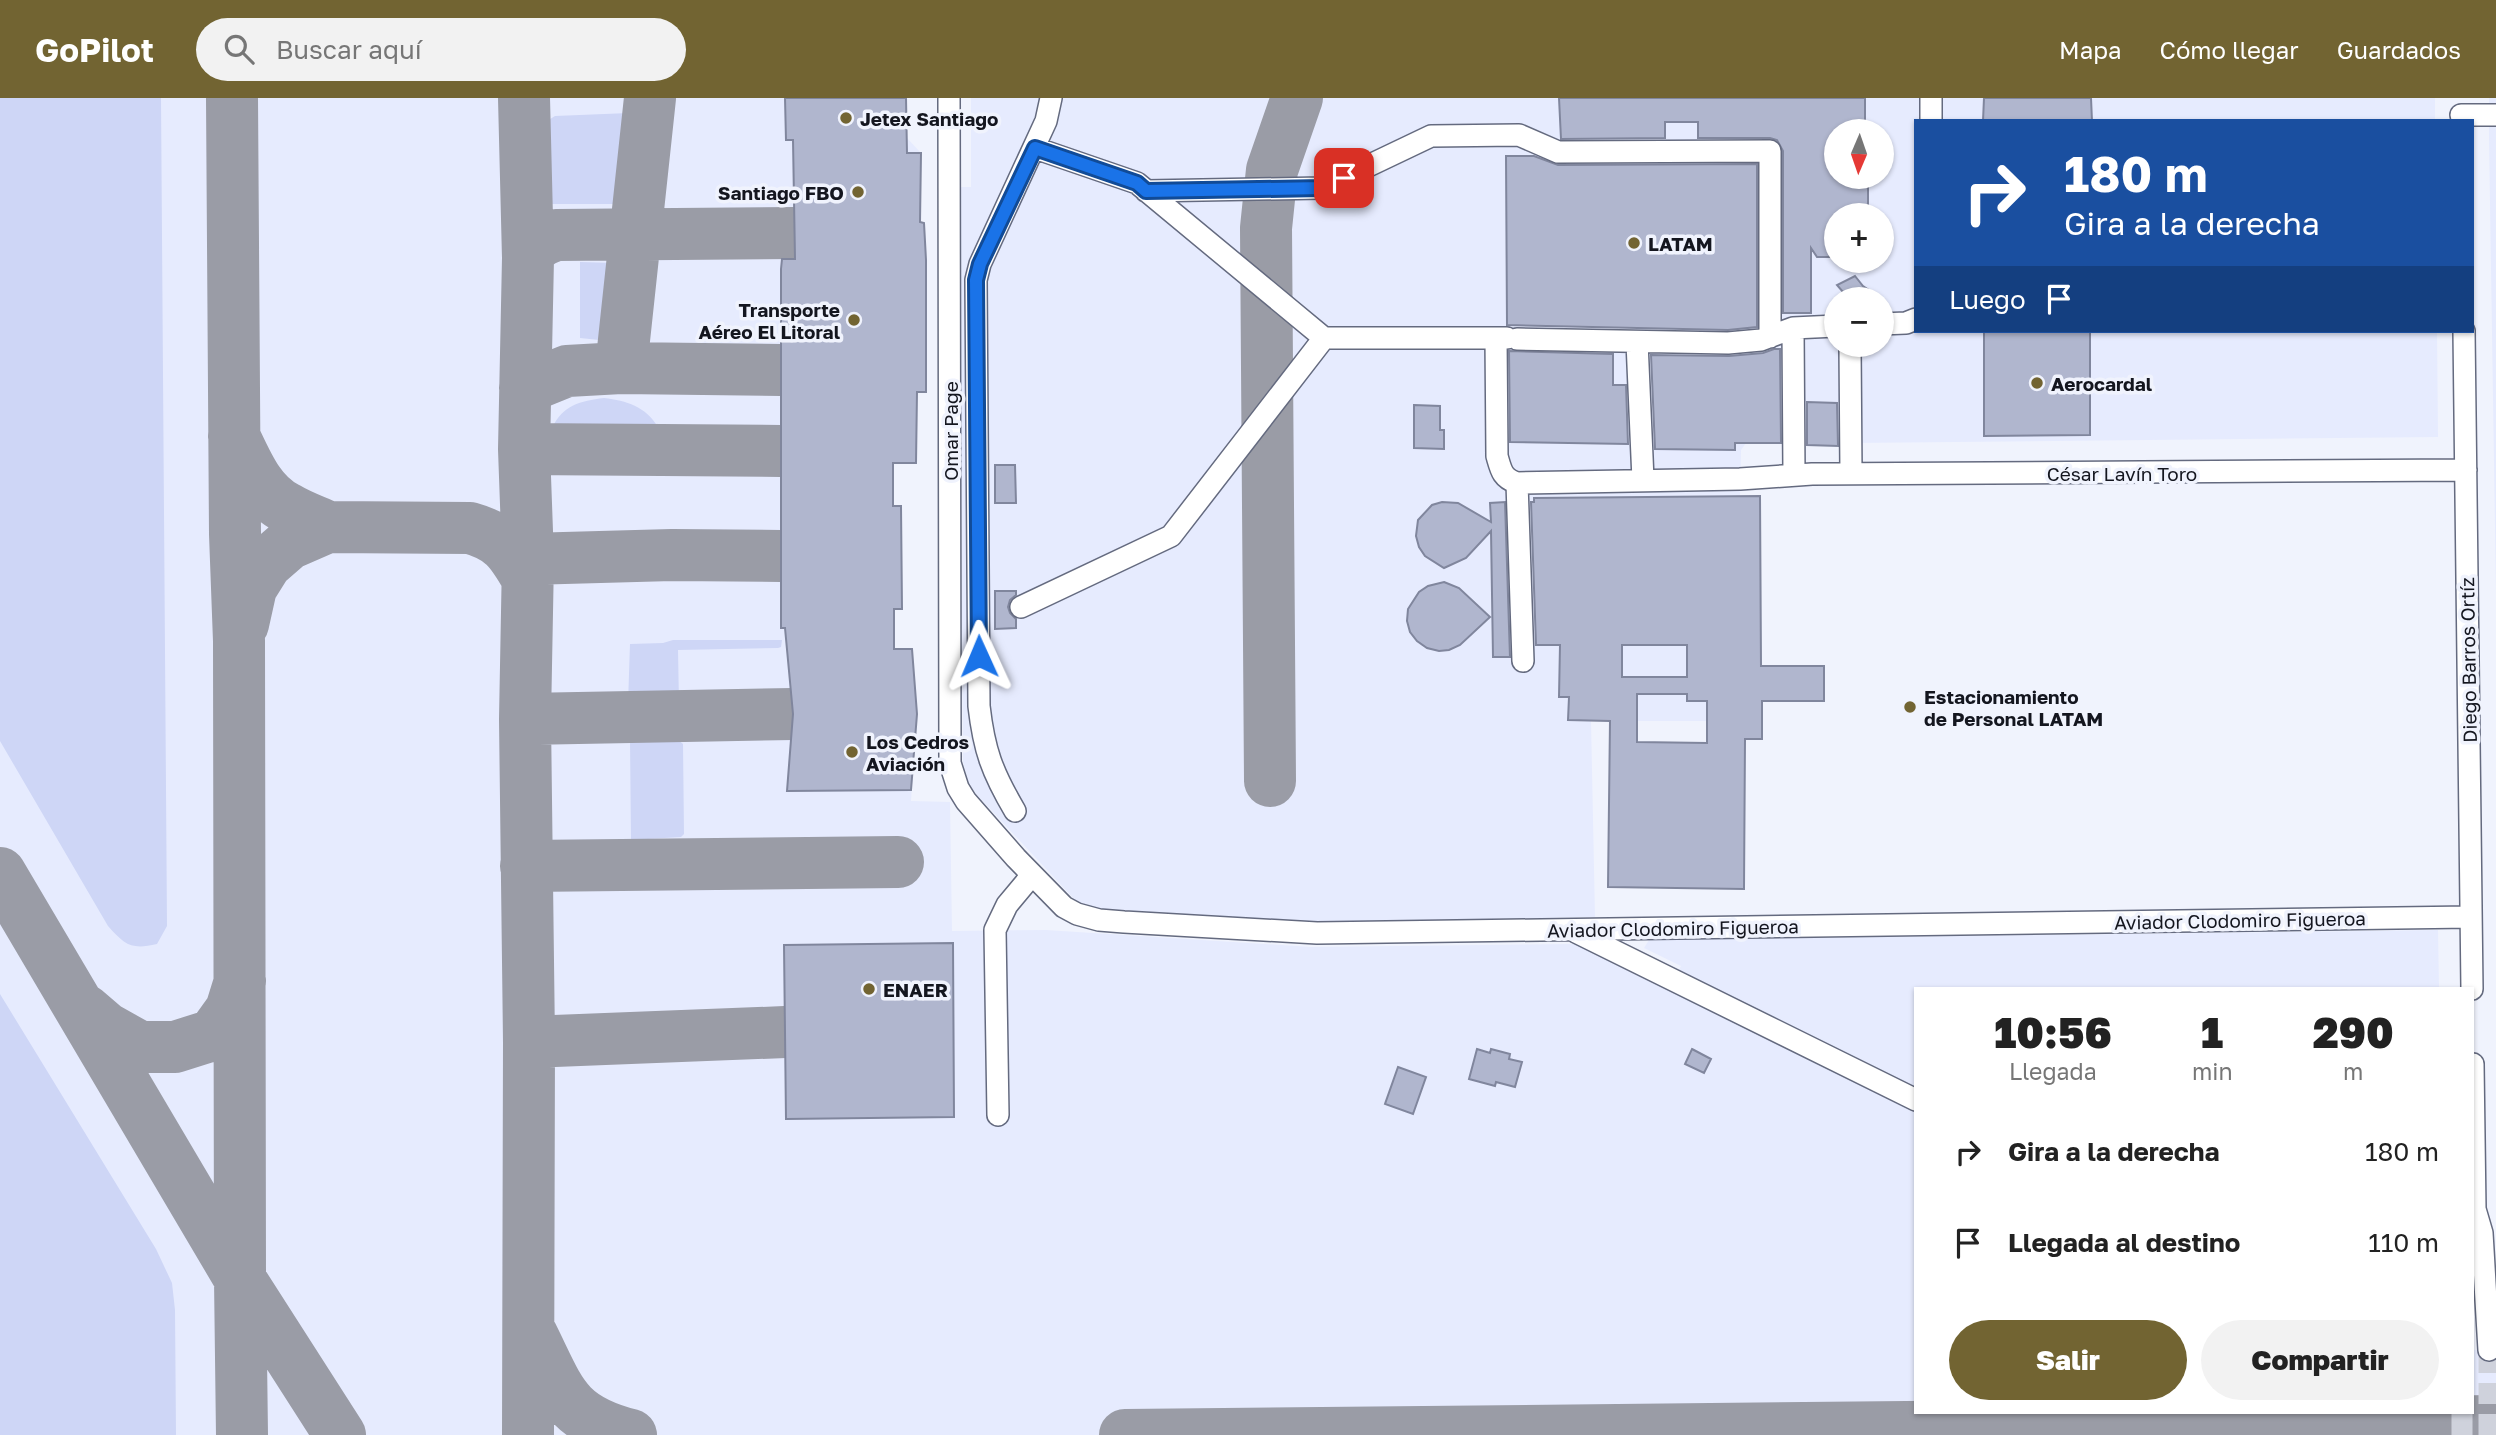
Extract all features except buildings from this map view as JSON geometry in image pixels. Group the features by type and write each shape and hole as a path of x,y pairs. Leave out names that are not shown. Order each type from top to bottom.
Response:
{"street":[{"name":"Omar Page","path":"949,98 950,763"},
{"path":"1015,811 991,767 983,741 979,706 976,280 980,264 1035,148 1046,121 1051,98"},
{"path":"1931,98 1931,119"},
{"path":"2461,111 2496,115"},
{"path":"1146,191 1322,188 1431,136 1519,135 1558,152 1770,151 1770,337"},
{"path":"1035,148 1137,183 1324,338 1507,338 1728,343 1761,340 1793,328 1824,327"},
{"path":"1894,323 1914,320"},
{"path":"1786,475 1793,328"},
{"name":"Diego Barros Ortíz","path":"2464,333 2472,987"},
{"path":"1021,607 1171,536 1324,338"},
{"path":"1507,338 1497,456 1507,480 1517,483 1522,661"},
{"path":"1637,342 1643,480"},
{"path":"1850,357 1851,474"},
{"name":"César Lavín Toro","path":"1517,483 1851,474 2466,470"},
{"name":"Aviador Clodomiro Figueroa","path":"950,763 958,788 966,800 1032,875 1064,907 1099,920 1317,933 2470,917"},
{"path":"998,1115 995,930 1007,905 1032,875"},
{"path":"1571,929 1914,1099"},
{"path":"2474,1213 2482,1233 2489,1350"}],"shaded area":[{"path":"0,98 906,98 907,138 921,153 921,222 924,223 924,232 921,254 926,260 926,392 917,393 916,463 888,463 893,505 901,506 902,609 894,610 894,648 912,649 917,714 911,801 950,802 952,931 1046,930 1311,947 1580,944 1668,989 1681,966 1644,948 1649,940 2438,930 2439,987 1914,987 1914,1414 2474,1414 2474,1350 2496,1350 2496,1435 0,1435"},
{"path":"0,98 161,98 167,926 157,944 148,946 129,944 108,926 0,741"},
{"path":"971,98 2435,98 2435,119 1914,119 1914,333 2437,333 2438,437 1851,443 1841,446 1746,443 1741,450 1740,496 1760,496 1761,666 1824,666 1824,701 1762,701 1762,739 1707,739 1706,721 1591,721 1595,917 1307,922 1105,911 1092,908 1076,901 977,795 969,784 963,762 959,187 971,187"},
{"path":"2489,98 2496,98 2496,592 2489,138"},
{"path":"629,113 619,204 547,204 547,121 555,116"},
{"path":"580,262 614,263 609,341 580,338"},
{"path":"604,398 641,409 658,427 552,428 561,414 573,405"},
{"path":"673,640 782,640 781,647 778,648 678,650 679,704 628,704 630,644"},
{"path":"630,739 677,739 683,744 684,834 681,837 631,840"},
{"path":"0,994 156,1249 172,1283 175,1310 176,1435 0,1435"}],"taxiway":[{"path":"232,98 235,534 239,641 242,1435"},
{"path":"524,98 528,258 524,449 528,559 525,719 529,1042 528,1435"},
{"path":"621,368 650,98"},
{"path":"1270,781 1266,228 1272,170 1297,98"},
{"path":"528,258 539,243 556,235 795,233"},
{"path":"525,388 567,371 621,368 781,370"},
{"path":"234,436 255,477 269,495 292,511 328,527"},
{"path":"524,449 781,451"},
{"path":"243,624 251,588 266,564 289,544 328,527 470,528 498,540 516,560 527,578"},
{"path":"528,559 672,555 781,556"},
{"path":"525,719 793,714"},
{"path":"526,866 898,862"},
{"path":"0,873 240,1279 340,1435"},
{"path":"85,1010 106,1028 140,1047 175,1047 213,1035 231,1010 240,981"},
{"path":"529,1042 785,1032"},
{"path":"532,1335 567,1400 591,1420 631,1435"},
{"path":"1125,1435 2496,1421"}],"tunnel":[{"path":"2489,1350 2489,1435"},
{"path":"2462,1414 2462,1435"}],"place":[{"name":"Jetex Santiago","path":"846,118"},
{"name":"Santiago FBO","path":"858,192"},
{"name":"LATAM","path":"1634,243"},
{"name":"Transporte Aéreo El Litoral","path":"854,320"},
{"name":"Aerocardal","path":"2037,383"},
{"name":"Estacionamiento de Personal LATAM","path":"1910,707"},
{"name":"Los Cedros Aviación","path":"852,752"},
{"name":"ENAER","path":"869,989"}],"route":[{"path":"979,656 976,280 980,264 1035,148 1137,183 1146,191 1322,188 1344,178"}]}
